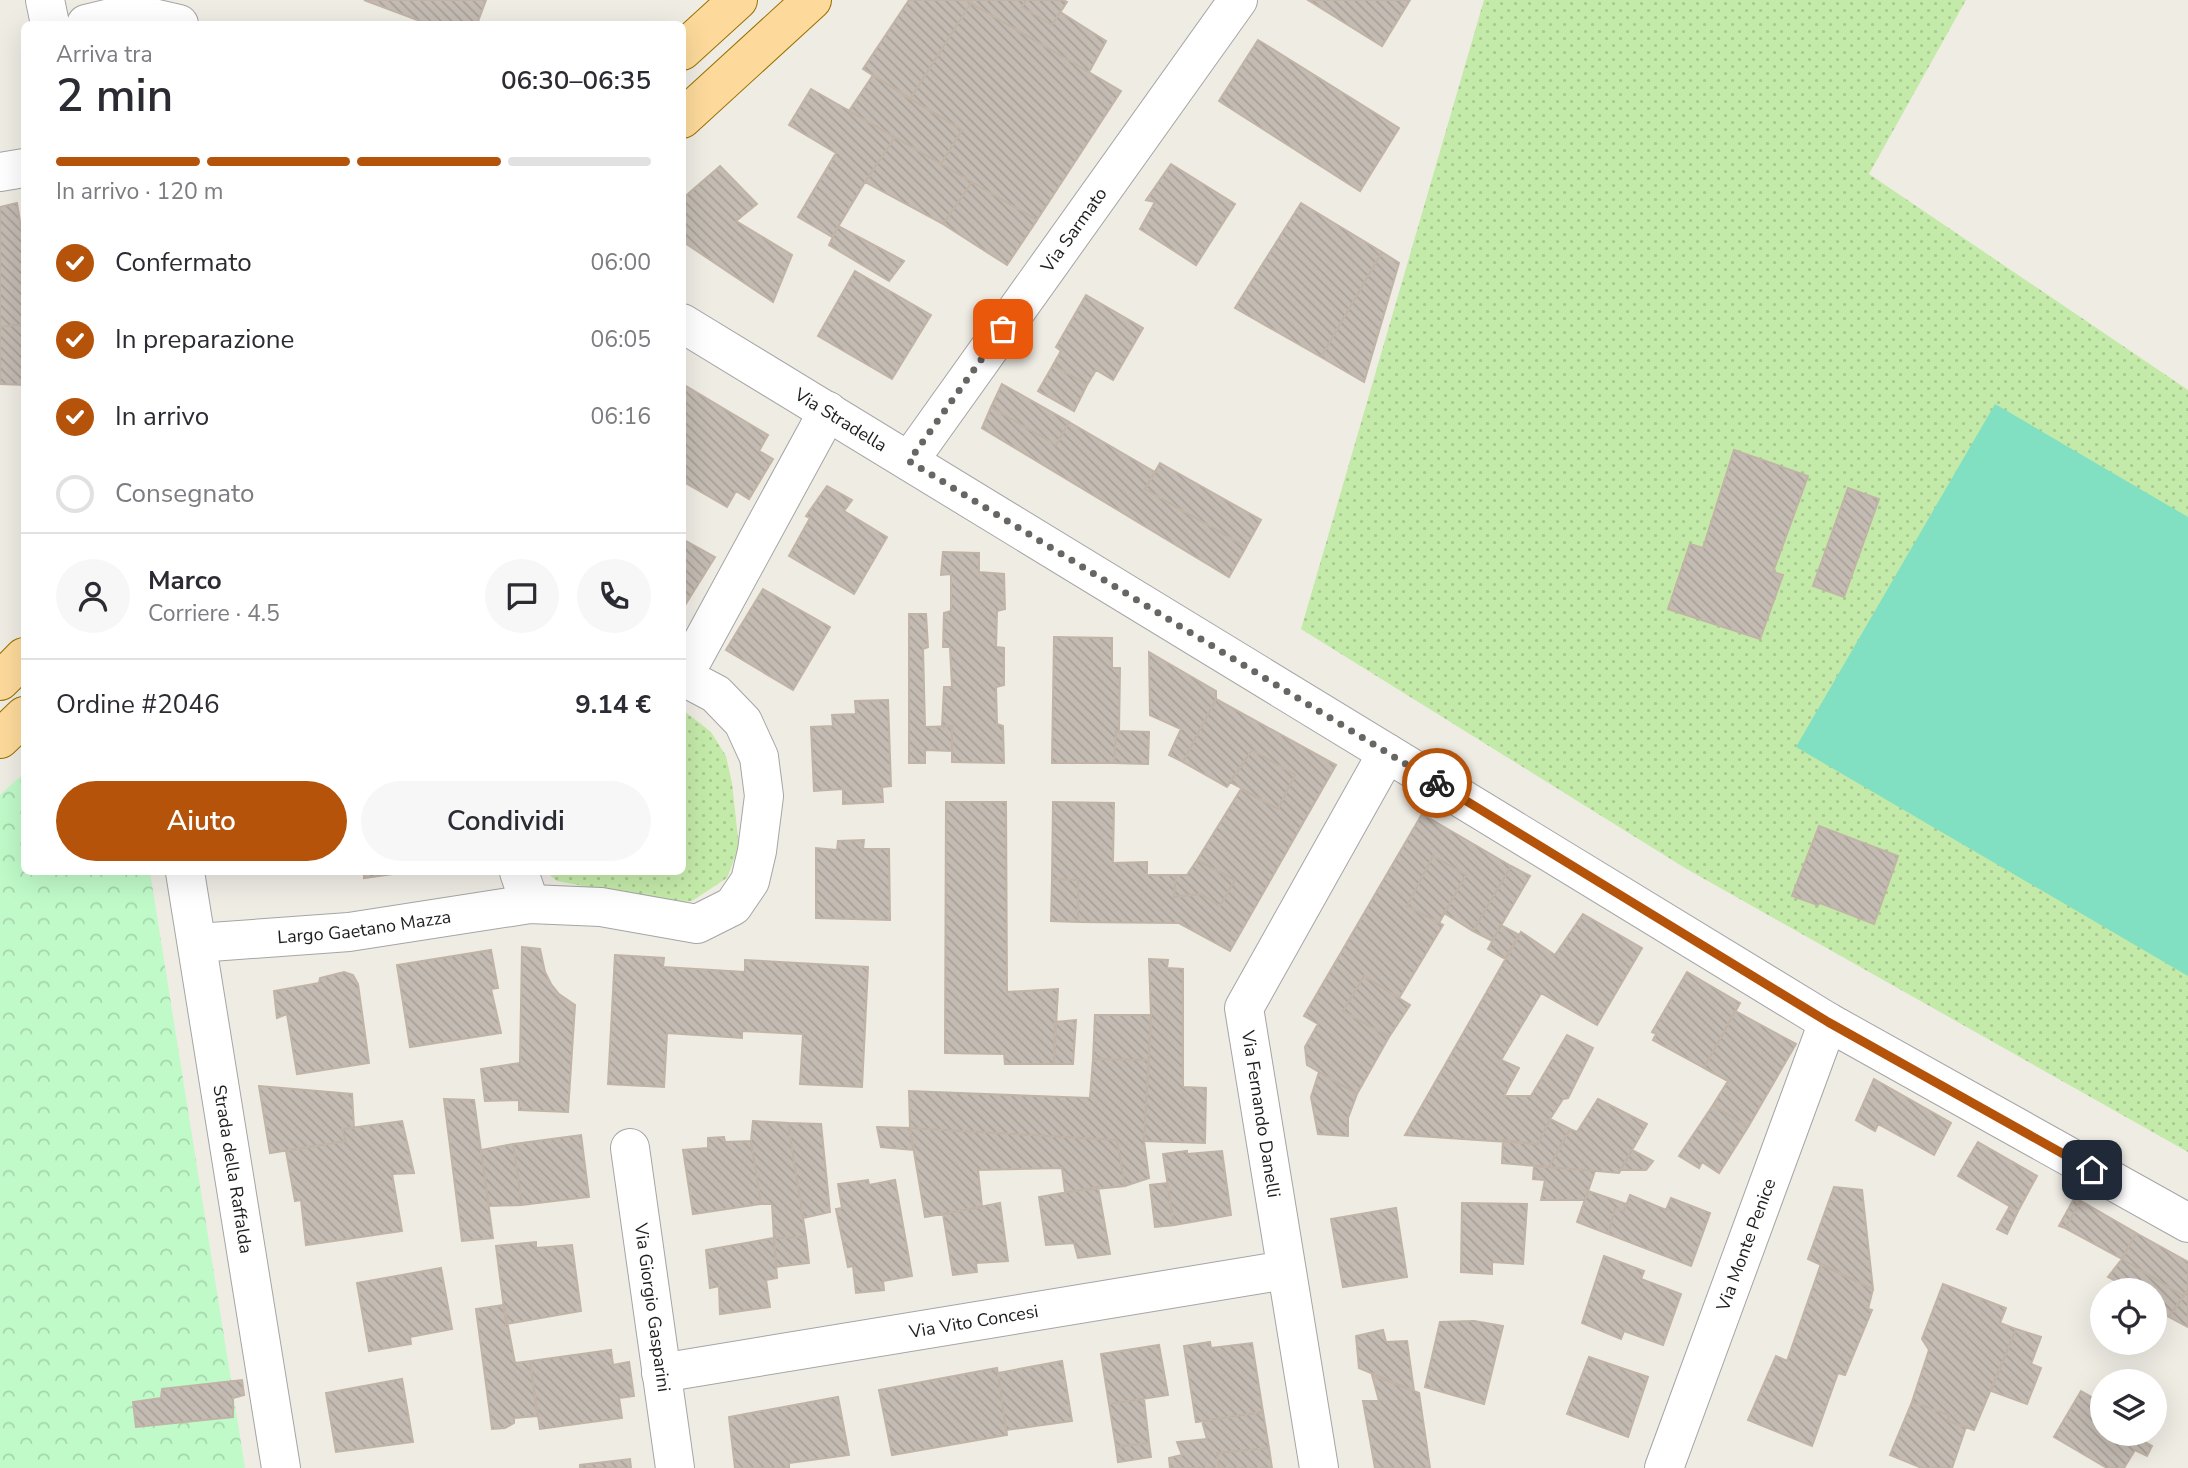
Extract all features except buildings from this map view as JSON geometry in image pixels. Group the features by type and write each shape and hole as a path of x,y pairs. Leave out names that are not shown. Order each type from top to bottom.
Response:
{"main road":[{"path":"686,47 738,0"},
{"path":"686,114 812,0"},
{"path":"0,681 21,660"},
{"path":"0,739 21,719"}],"street":[{"path":"45,0 49,21"},
{"path":"170,0 192,21"},
{"name":"Via Sarmato","path":"909,461 1238,0"},
{"path":"98,21 131,13 166,21"},
{"path":"0,172 21,168"},
{"name":"Via Stradella","path":"686,325 1828,1022 2188,1223"},
{"path":"686,669 828,411"},
{"name":"Largo Gaetano Mazza","path":"197,943 349,932 524,888 601,907 697,924 733,905 750,881 757,851 764,796 759,757 743,722 716,694 686,677"},
{"name":"Via Fernando Danelli","path":"1319,1468 1244,1008 1387,753"},
{"name":"Strada della Raffalda","path":"186,875 281,1468"},
{"name":"Via Monte Penice","path":"1664,1468 1828,1022"},
{"name":"Via Giorgio Gasparini","path":"630,1148 675,1468"},
{"name":"Via Vito Concesi","path":"661,1373 1286,1269"}],"green space":[{"path":"1484,0 1966,0 1869,174 2188,390 2188,1152 1685,868 1301,629"},
{"path":"1995,404 2188,517 2188,976 1796,747"},
{"path":"686,712 711,732 726,756 732,783 739,847 727,878 692,901 671,903 557,881 550,875 686,875"},
{"path":"21,776 21,875 150,875 245,1468 0,1468 0,795"}],"way so far":[{"path":"1003,329 909,461 1437,783"}],"route":[{"path":"1437,783 1828,1022 2092,1170"}]}
